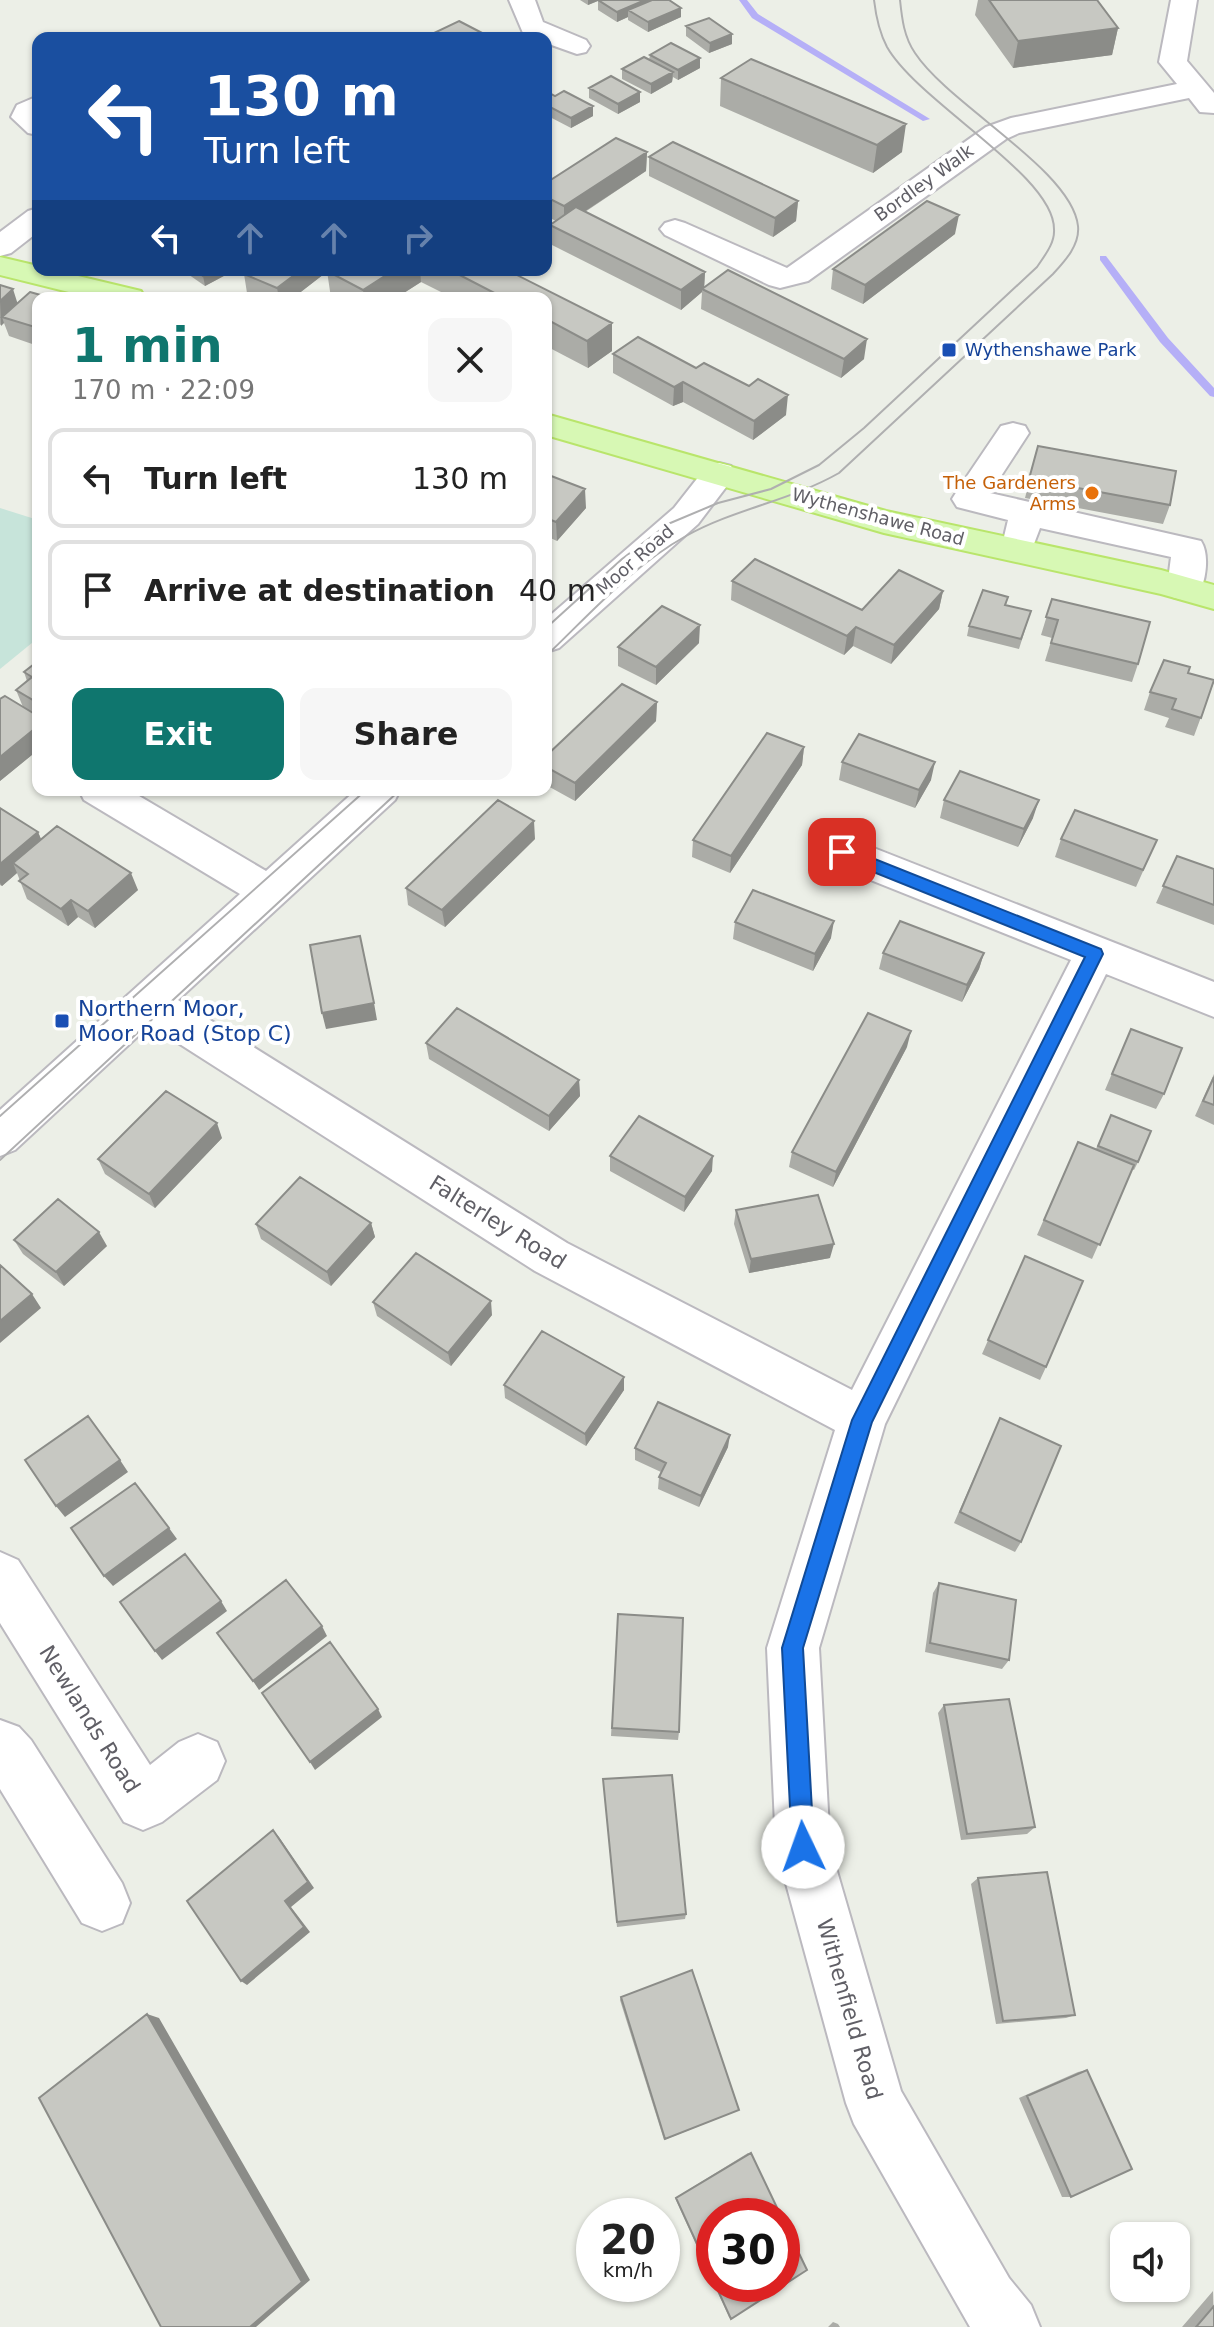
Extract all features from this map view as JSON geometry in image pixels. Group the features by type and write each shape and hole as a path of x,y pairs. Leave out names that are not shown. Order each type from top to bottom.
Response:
{"main road":[{"path":"0,266 32,274"},
{"path":"41,276 106,292"},
{"name":"Wythenshawe Road","path":"552,426 884,522 1200,593"}],"street":[{"path":"522,0 532,27 544,32"},
{"path":"1214,7 1184,1 1173,62 1214,111"},
{"path":"552,35 577,46"},
{"name":"Bordley Walk","path":"675,229 780,279 797,275 996,133 1011,126 1193,89"},
{"path":"32,108 25,117 32,122"},
{"path":"0,247 32,222"},
{"path":"1013,433 969,499 1189,549 1200,593"},
{"name":"Moor Road","path":"552,634 686,516 719,474"},
{"path":"1018,551 1027,514"},
{"path":"108,796 269,892"},
{"path":"0,1137 374,796"},
{"path":"842,852 1214,1000"},
{"name":"Withenfield Road","path":"1009,2327 987,2300 875,2103 803,1847 793,1648 862,1420 1095,954"},
{"name":"Falterley Road","path":"147,1002 551,1257 862,1420"},
{"name":"Newlands Road","path":"0,1577 143,1803 198,1761"},
{"path":"0,1746 12,1759 102,1903"}],"shaded area":[{"path":"0,508 32,518 32,643 0,669"}],"building":[{"path":"598,0 645,0 617,12"},
{"path":"652,0 669,0 681,8 648,22 628,10"},
{"path":"989,0 1097,0 1118,28 1018,41"},
{"path":"709,18 732,34 710,43 686,26"},
{"path":"459,21 480,32 436,32"},
{"path":"671,43 700,58 678,70 650,55"},
{"path":"644,57 673,72 651,84 622,69"},
{"path":"751,59 906,124 877,145 721,78"},
{"path":"611,76 640,92 618,104 589,88"},
{"path":"564,91 593,106 571,118 552,108 552,94 555,96"},
{"path":"616,138 647,152 564,206 552,200 552,179"},
{"path":"673,142 798,201 775,218 649,157"},
{"path":"927,201 959,215 865,285 833,269"},
{"path":"576,207 705,272 681,290 552,224"},
{"path":"728,270 867,339 844,359 702,289"},
{"path":"249,276 293,276 277,288"},
{"path":"336,276 385,276 363,290"},
{"path":"462,276 519,276 551,292 492,292"},
{"path":"0,285 13,289 0,301"},
{"path":"30,292 32,293 32,326 2,317"},
{"path":"552,293 612,323 587,341 552,322"},
{"path":"638,337 696,368 704,363 749,386 758,379 788,395 754,421 683,382 674,387 613,354"},
{"path":"1038,446 1176,471 1170,505 1029,479"},
{"path":"552,476 585,489 556,522 552,520"},
{"path":"755,559 862,610 899,570 943,591 894,645 856,627 847,636 732,581"},
{"path":"983,590 1008,597 1005,605 1031,611 1021,639 969,626"},
{"path":"1052,599 1150,622 1138,664 1051,643 1058,620 1046,617"},
{"path":"662,606 700,625 656,667 618,647"},
{"path":"1164,660 1190,667 1188,673 1214,680 1201,718 1172,709 1176,699 1150,692"},
{"path":"32,666 32,677 24,672"},
{"path":"32,677 32,699 16,690"},
{"path":"622,684 657,702 575,783 552,770 552,750"},
{"path":"5,696 32,712 32,731 0,757 0,699"},
{"path":"767,733 804,747 731,856 693,840"},
{"path":"859,734 935,762 919,790 842,762"},
{"path":"960,771 1039,800 1024,829 944,800"},
{"path":"498,800 534,821 442,910 406,888"},
{"path":"0,808 38,832 0,864"},
{"path":"1075,810 1157,840 1143,870 1061,839"},
{"path":"57,826 131,873 88,911 71,900 61,909 19,881 28,874 13,863"},
{"path":"1177,856 1214,869 1214,905 1163,886"},
{"path":"753,890 834,921 815,954 735,922"},
{"path":"900,921 984,953 967,985 883,953"},
{"path":"360,936 374,1003 322,1013 310,945"},
{"path":"457,1008 579,1080 549,1116 426,1043"},
{"path":"868,1013 911,1031 836,1172 792,1152"},
{"path":"1131,1029 1182,1048 1164,1094 1112,1074"},
{"path":"1214,1077 1214,1105 1203,1101"},
{"path":"166,1091 217,1123 149,1194 98,1159"},
{"path":"1111,1115 1151,1131 1138,1162 1098,1146"},
{"path":"639,1116 713,1156 685,1197 610,1156"},
{"path":"1078,1142 1134,1165 1100,1245 1044,1220"},
{"path":"300,1177 371,1223 327,1272 256,1224"},
{"path":"818,1195 834,1244 751,1259 736,1210"},
{"path":"58,1199 99,1232 56,1272 14,1240"},
{"path":"416,1253 491,1301 448,1353 373,1302"},
{"path":"1025,1256 1083,1281 1046,1367 988,1340"},
{"path":"0,1265 32,1294 0,1321"},
{"path":"542,1331 624,1377 585,1434 504,1385"},
{"path":"658,1402 730,1435 701,1496 659,1477 666,1463 635,1448"},
{"path":"88,1416 120,1460 56,1506 25,1460"},
{"path":"1000,1418 1061,1446 1021,1542 960,1512"},
{"path":"135,1483 169,1528 104,1576 71,1528"},
{"path":"185,1554 221,1601 155,1651 120,1602"},
{"path":"286,1580 322,1626 253,1681 217,1633"},
{"path":"939,1583 1016,1600 1009,1660 930,1643"},
{"path":"618,1614 683,1618 679,1732 612,1728"},
{"path":"330,1642 378,1709 310,1762 262,1693"},
{"path":"1009,1699 1035,1827 967,1834 944,1705"},
{"path":"672,1775 686,1914 617,1922 603,1779"},
{"path":"273,1830 308,1882 285,1901 304,1927 241,1981 187,1901"},
{"path":"1047,1872 1075,2015 1003,2021 978,1878"},
{"path":"692,1970 739,2110 665,2139 621,1997"},
{"path":"147,2014 302,2282 250,2327 161,2327 39,2098"},
{"path":"1087,2070 1132,2169 1071,2197 1027,2096"},
{"path":"751,2153 772,2198 696,2198 696,2242 680,2207 680,2198 676,2198"},
{"path":"800,2255 807,2270 800,2275"},
{"path":"723,2302 757,2302 731,2319"},
{"path":"1214,2306 1214,2327 1196,2327"}],"waterway":[{"path":"743,0 755,16 926,119"},
{"path":"1103,258 1164,340 1214,394"}],"tram line":[{"path":"552,623 622,559 668,524 718,503 771,489 819,465 864,428 1037,267 1049,249 1054,229 1048,208 1010,162 903,69 884,41 874,0"},
{"path":"552,650 612,592 666,548 704,527 801,491 839,473 1053,274 1074,246 1078,226 1071,205 1033,160 954,94 915,53 908,41 900,0"},
{"path":"0,1116 359,796"},
{"path":"0,1160 394,796"}],"place":[{"name":"Wythenshawe Park","path":"949,350"},
{"name":"The Gardeners Arms","path":"1092,493"},
{"name":"Northern Moor, Moor Road (Stop C)","path":"62,1021"}],"route":[{"path":"803,1847 793,1648 862,1420 1095,954 842,852"}]}
